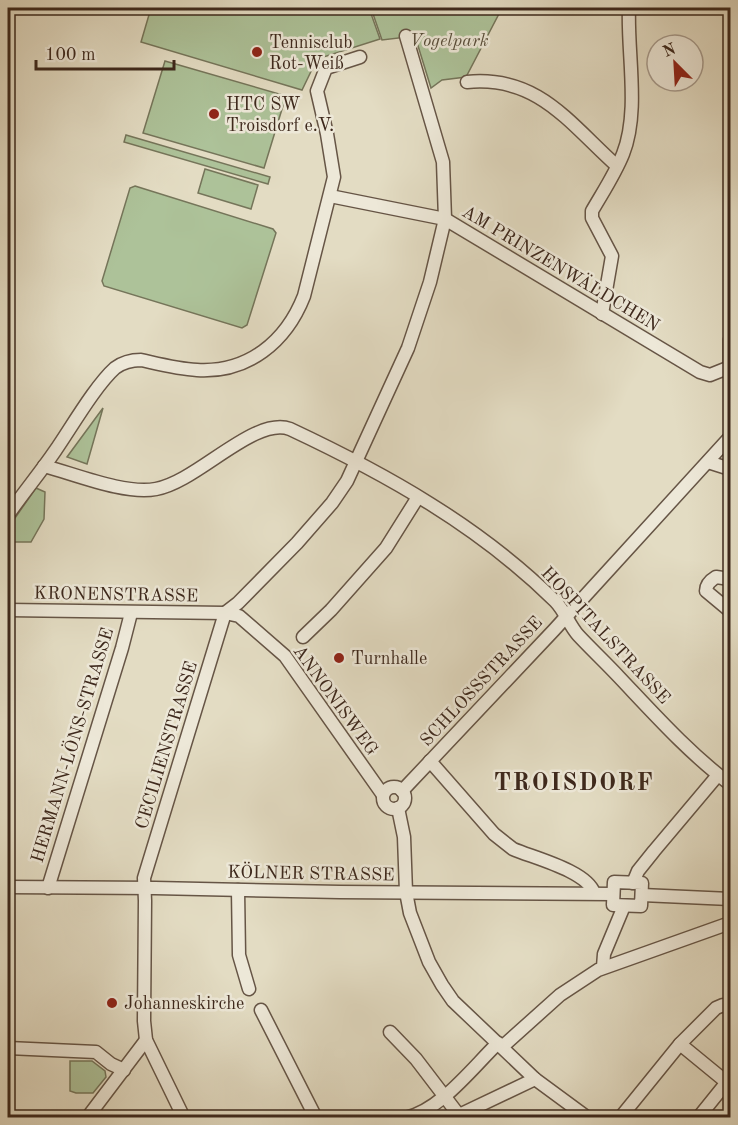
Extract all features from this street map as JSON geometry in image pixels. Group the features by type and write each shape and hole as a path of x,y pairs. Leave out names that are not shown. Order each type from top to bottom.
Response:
{"street":[{"path":"602,314 612,256 592,218 592,210 617,166 627,140 632,95 629,8"},
{"path":"225,613 264,577 322,515 347,481 412,338 430,282 445,219 443,162 406,36"},
{"path":"8,515 102,384 122,363 134,360 198,370 218,369 256,358 285,332 299,309 308,283 334,177 317,91 326,68 360,57"},
{"path":"466,82 506,83 523,88 544,99 617,166"},
{"name":"AM PRINZENWÄLDCHEN","path":"330,196 445,219 700,372 710,375 730,366"},
{"path":"730,339 730,366"},
{"name":"HOSPITALSTRASSE","path":"44,466 127,488 157,489 183,480 256,433 271,427 282,426 357,461 418,496 455,519 507,559 555,601 576,633 663,724 730,784"},
{"name":"SCHLOSSSTRASSE","path":"402,791 566,617 730,437"},
{"path":"708,462 730,469"},
{"path":"303,637 331,610 386,548 418,496"},
{"path":"730,579 716,577 706,588 706,591 730,612"},
{"name":"KRONENSTRASSE","path":"8,610 225,613"},
{"name":"HERMANN-LÖNS-STRASSE","path":"48,888 131,613"},
{"name":"ANNONISWEG","path":"225,613 239,616 285,656 383,795"},
{"name":"CECILIENSTRASSE","path":"146,1040 144,878 225,613"},
{"path":"430,761 494,834 513,849 582,878 592,887 594,893"},
{"path":"633,882 638,871 718,775"},
{"path":"390,787 402,791 405,798 402,806 391,809 385,805 383,795 390,787"},
{"path":"398,808 404,837 406,892 410,913 424,951 442,985 453,1001 535,1079 588,1118"},
{"path":"614,882 633,882 642,883 641,906 613,905 614,882"},
{"name":"KÖLNER STRASSE","path":"8,887 614,894"},
{"path":"238,890 239,955 249,989"},
{"path":"642,895 730,899"},
{"path":"603,967 604,954 624,906"},
{"path":"411,1115 445,1096 500,1045 560,995 603,967 730,923"},
{"path":"620,1118 680,1044 716,1008 723,1005 730,1009"},
{"path":"261,1010 316,1118"},
{"path":"391,1036 416,1059 445,1096 455,1116 535,1079"},
{"path":"87,1118 146,1040 184,1118"},
{"path":"680,1044 728,1079 698,1118"},
{"path":"8,1048 96,1052 111,1064 124,1070"}],"green space":[{"name":"Tennisclub Rot-Weiß","path":"151,8 369,8 380,39 317,59 302,90 141,42"},
{"name":"Vogelpark","path":"371,8 502,8 466,77 442,80 431,88 415,36 382,40"},
{"name":"HTC SW Troisdorf e.V.","path":"165,61 286,96 264,168 143,133"},
{"path":"126,135 270,177 268,184 124,142"},
{"path":"205,169 258,185 251,209 198,193"},
{"path":"135,186 273,229 276,233 247,325 242,328 104,286 102,281 130,188"},
{"path":"103,408 87,464 67,457"},
{"path":"36,488 45,492 44,519 31,542 8,542 8,528"},
{"path":"70,1061 92,1061 105,1071 106,1077 93,1093 70,1091"}],"place":[{"name":"Tennisclub Rot-Weiß","path":"257,52"},
{"name":"HTC SW Troisdorf e.V.","path":"214,114"},
{"name":"Turnhalle","path":"339,658"},
{"name":"Johanneskirche","path":"112,1003"}],"district":[{"name":"TROISDORF","path":"574,782"}]}
